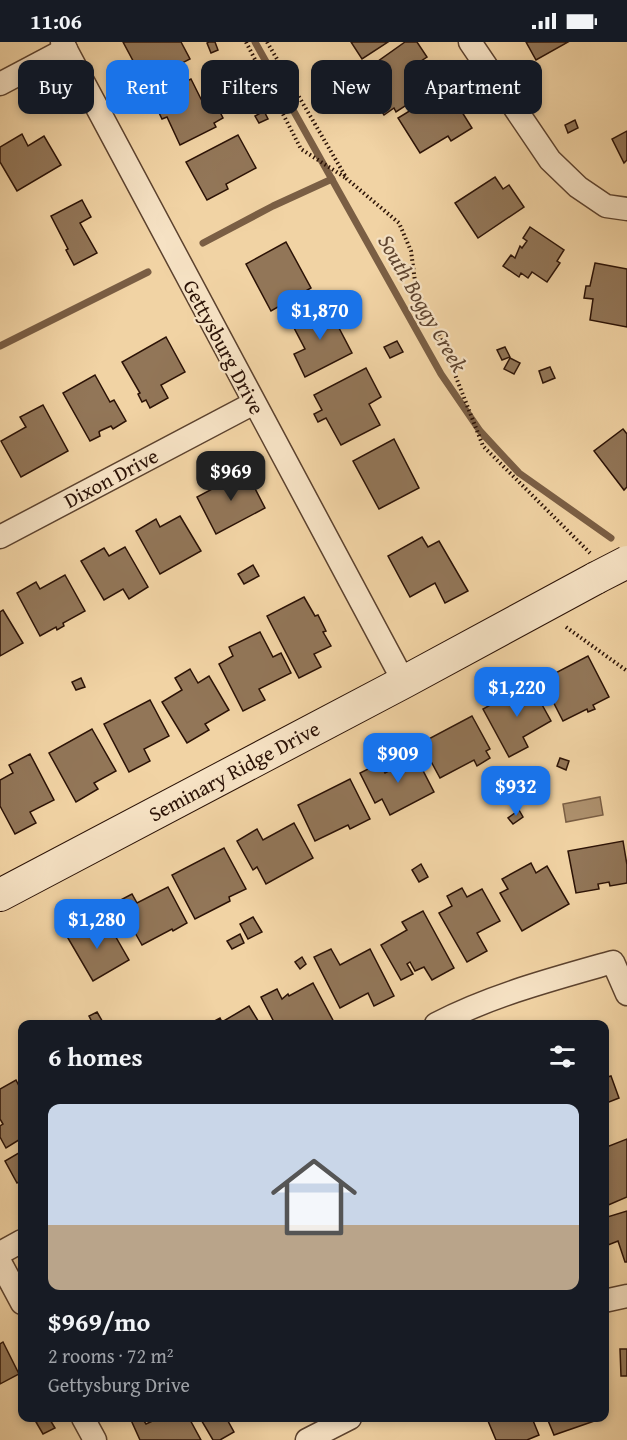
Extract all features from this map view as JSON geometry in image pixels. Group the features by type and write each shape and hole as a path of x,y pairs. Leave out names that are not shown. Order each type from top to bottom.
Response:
{"street":[{"path":"470,42 550,160 578,188 606,206 627,209"},
{"path":"0,84 64,46"},
{"name":"Gettysburg Drive","path":"64,46 404,682"},
{"name":"Dixon Drive","path":"0,537 254,403"},
{"name":"Seminary Ridge Drive","path":"0,895 404,682 595,567 627,562"},
{"path":"444,1020 507,994 614,962 627,994"},
{"path":"0,1253 18,1243"},
{"path":"0,1262 18,1296"},
{"path":"609,1300 627,1296"},
{"path":"85,1422 95,1440"},
{"path":"307,1440 342,1422"}],"path":[{"path":"246,42 301,149 347,178 399,223 411,251 416,289 436,326 483,446 595,567"},
{"path":"267,42 347,178"},
{"path":"566,627 627,671"}],"shaded area":[{"path":"600,797 603,815 566,822 563,804"}],"building":[{"path":"123,42 181,42 190,59 188,60 133,60"},
{"path":"215,42 218,50 211,53 207,43"},
{"path":"351,42 388,42 362,59"},
{"path":"405,42 417,42 427,57 422,60 404,60 404,107 396,112 394,108 392,109 392,60 380,60"},
{"path":"526,42 568,42 536,60"},
{"path":"191,79 201,99 201,114 221,114 223,118 214,123 216,127 180,145 167,117 162,119 160,114 189,114 189,80"},
{"path":"266,114 268,119 259,123 255,116"},
{"path":"405,114 463,114 472,128 451,141 448,136 420,153 398,118"},
{"path":"575,120 578,128 568,133 565,125"},
{"path":"627,131 627,160 624,163 612,139"},
{"path":"22,134 28,146 44,136 61,165 17,191 0,162 0,147"},
{"path":"238,135 256,168 226,184 228,189 207,200 186,162"},
{"path":"495,177 503,189 509,185 524,207 478,238 455,203"},
{"path":"82,200 91,217 80,223 97,253 74,265 51,216"},
{"path":"530,227 564,250 557,261 560,263 547,282 532,272 528,278 521,273 519,277 503,266 511,255 515,258 520,246 522,248 527,241 523,238"},
{"path":"286,242 311,288 271,311 246,264"},
{"path":"595,263 627,269 627,327 590,320 593,299 584,298 586,286 590,286"},
{"path":"327,305 352,353 305,377 294,354 305,349 292,324"},
{"path":"166,337 185,372 161,385 168,398 150,408 146,400 142,402 138,394 140,393 122,362"},
{"path":"397,341 403,352 390,358 384,347"},
{"path":"505,347 510,357 502,360 497,350"},
{"path":"510,358 520,363 514,374 504,369"},
{"path":"550,367 555,378 543,383 539,371"},
{"path":"366,368 381,397 369,404 380,425 341,445 326,418 318,422 314,414 322,410 314,395"},
{"path":"95,375 110,402 114,400 126,421 113,429 111,426 100,431 100,436 90,441 63,393"},
{"path":"43,405 68,451 21,477 1,441 26,427 20,417"},
{"path":"623,429 627,434 627,487 624,490 594,451"},
{"path":"394,439 419,488 379,509 353,461"},
{"path":"246,471 265,508 216,534 197,497"},
{"path":"180,516 201,551 160,574 136,531 156,519 160,527"},
{"path":"422,537 428,547 439,541 468,591 445,603 435,583 410,597 388,556"},
{"path":"125,547 148,587 129,599 123,589 104,600 81,561 104,548 109,556"},
{"path":"253,565 259,576 244,584 238,574"},
{"path":"65,575 85,611 63,623 64,626 57,630 56,627 40,636 17,593 36,582 40,589"},
{"path":"304,597 315,616 318,615 326,631 323,632 331,646 314,654 321,667 299,678 267,616"},
{"path":"3,610 23,643 0,656 0,612"},
{"path":"260,632 273,657 281,653 291,673 259,689 265,700 243,711 219,664 233,656 229,647"},
{"path":"588,656 609,697 593,705 595,709 588,712 587,709 563,721 542,680"},
{"path":"190,669 198,683 209,676 229,710 205,724 209,730 187,743 162,702 182,690 175,678"},
{"path":"81,678 85,687 76,690 72,682"},
{"path":"530,683 551,721 523,737 528,747 509,757 483,709"},
{"path":"150,700 169,736 144,749 150,761 129,772 104,724"},
{"path":"472,716 490,749 486,751 490,758 477,766 474,760 440,778 421,743"},
{"path":"92,729 116,771 94,783 98,789 76,802 49,753"},
{"path":"30,754 54,800 30,812 36,823 15,834 0,806 0,780 13,773 9,765"},
{"path":"416,757 434,792 390,815 382,799 375,803 360,773 380,763 385,773 395,768 393,765 407,758 408,761"},
{"path":"560,758 569,761 566,770 557,766"},
{"path":"350,779 370,819 350,829 348,825 315,841 298,805"},
{"path":"519,810 523,817 513,824 508,818"},
{"path":"294,823 313,858 266,884 257,867 253,870 237,841 257,829 263,840"},
{"path":"623,841 627,883 610,886 609,882 598,884 599,889 576,893 568,851"},
{"path":"224,848 246,889 229,897 230,901 195,919 172,875"},
{"path":"531,863 536,873 547,866 569,904 522,931 500,893 508,889 502,879"},
{"path":"421,864 428,877 419,882 412,870"},
{"path":"168,887 187,923 142,945 134,931 127,935 111,905 132,894 137,903"},
{"path":"462,888 467,897 482,889 500,921 477,933 487,951 467,962 439,913 452,906 447,896"},
{"path":"423,911 454,968 432,980 424,967 415,971 410,962 407,964 413,974 401,980 381,945 407,930 402,922"},
{"path":"253,917 262,932 248,939 240,924"},
{"path":"85,922 94,936 110,927 129,960 93,981 65,933"},
{"path":"240,934 244,943 232,949 227,941"},
{"path":"331,949 340,965 370,949 394,996 374,1006 368,993 340,1008 314,957"},
{"path":"302,957 306,964 300,969 295,962"},
{"path":"313,983 333,1020 273,1020 261,997 277,989 282,999 288,994 289,996"},
{"path":"249,1006 258,1020 225,1020"},
{"path":"97,1012 102,1020 91,1020 89,1016"},
{"path":"611,1076 619,1098 609,1102 609,1077"},
{"path":"16,1080 18,1084 18,1140 6,1148 0,1137 0,1126 3,1124 0,1119 0,1089"},
{"path":"627,1139 627,1197 609,1205 609,1146"},
{"path":"18,1153 17,1183 5,1161"},
{"path":"627,1211 627,1262 625,1262 618,1241 609,1245 609,1216"},
{"path":"3,1342 18,1375 0,1384 0,1344"},
{"path":"620,1349 627,1349 627,1376 621,1376"},
{"path":"36,1422 51,1422 55,1428 43,1434"},
{"path":"132,1422 146,1424 150,1422 191,1422 201,1440 140,1440"},
{"path":"202,1422 229,1422 234,1432 220,1440 213,1440"},
{"path":"488,1422 534,1422 539,1435 527,1440 496,1440"},
{"path":"549,1422 591,1422 554,1435"}],"waterway":[{"name":"South Boggy Creek","path":"255,42 441,374 480,431 519,473 611,538"},
{"path":"203,243 273,206 332,179"},
{"path":"0,346 148,272"}]}
